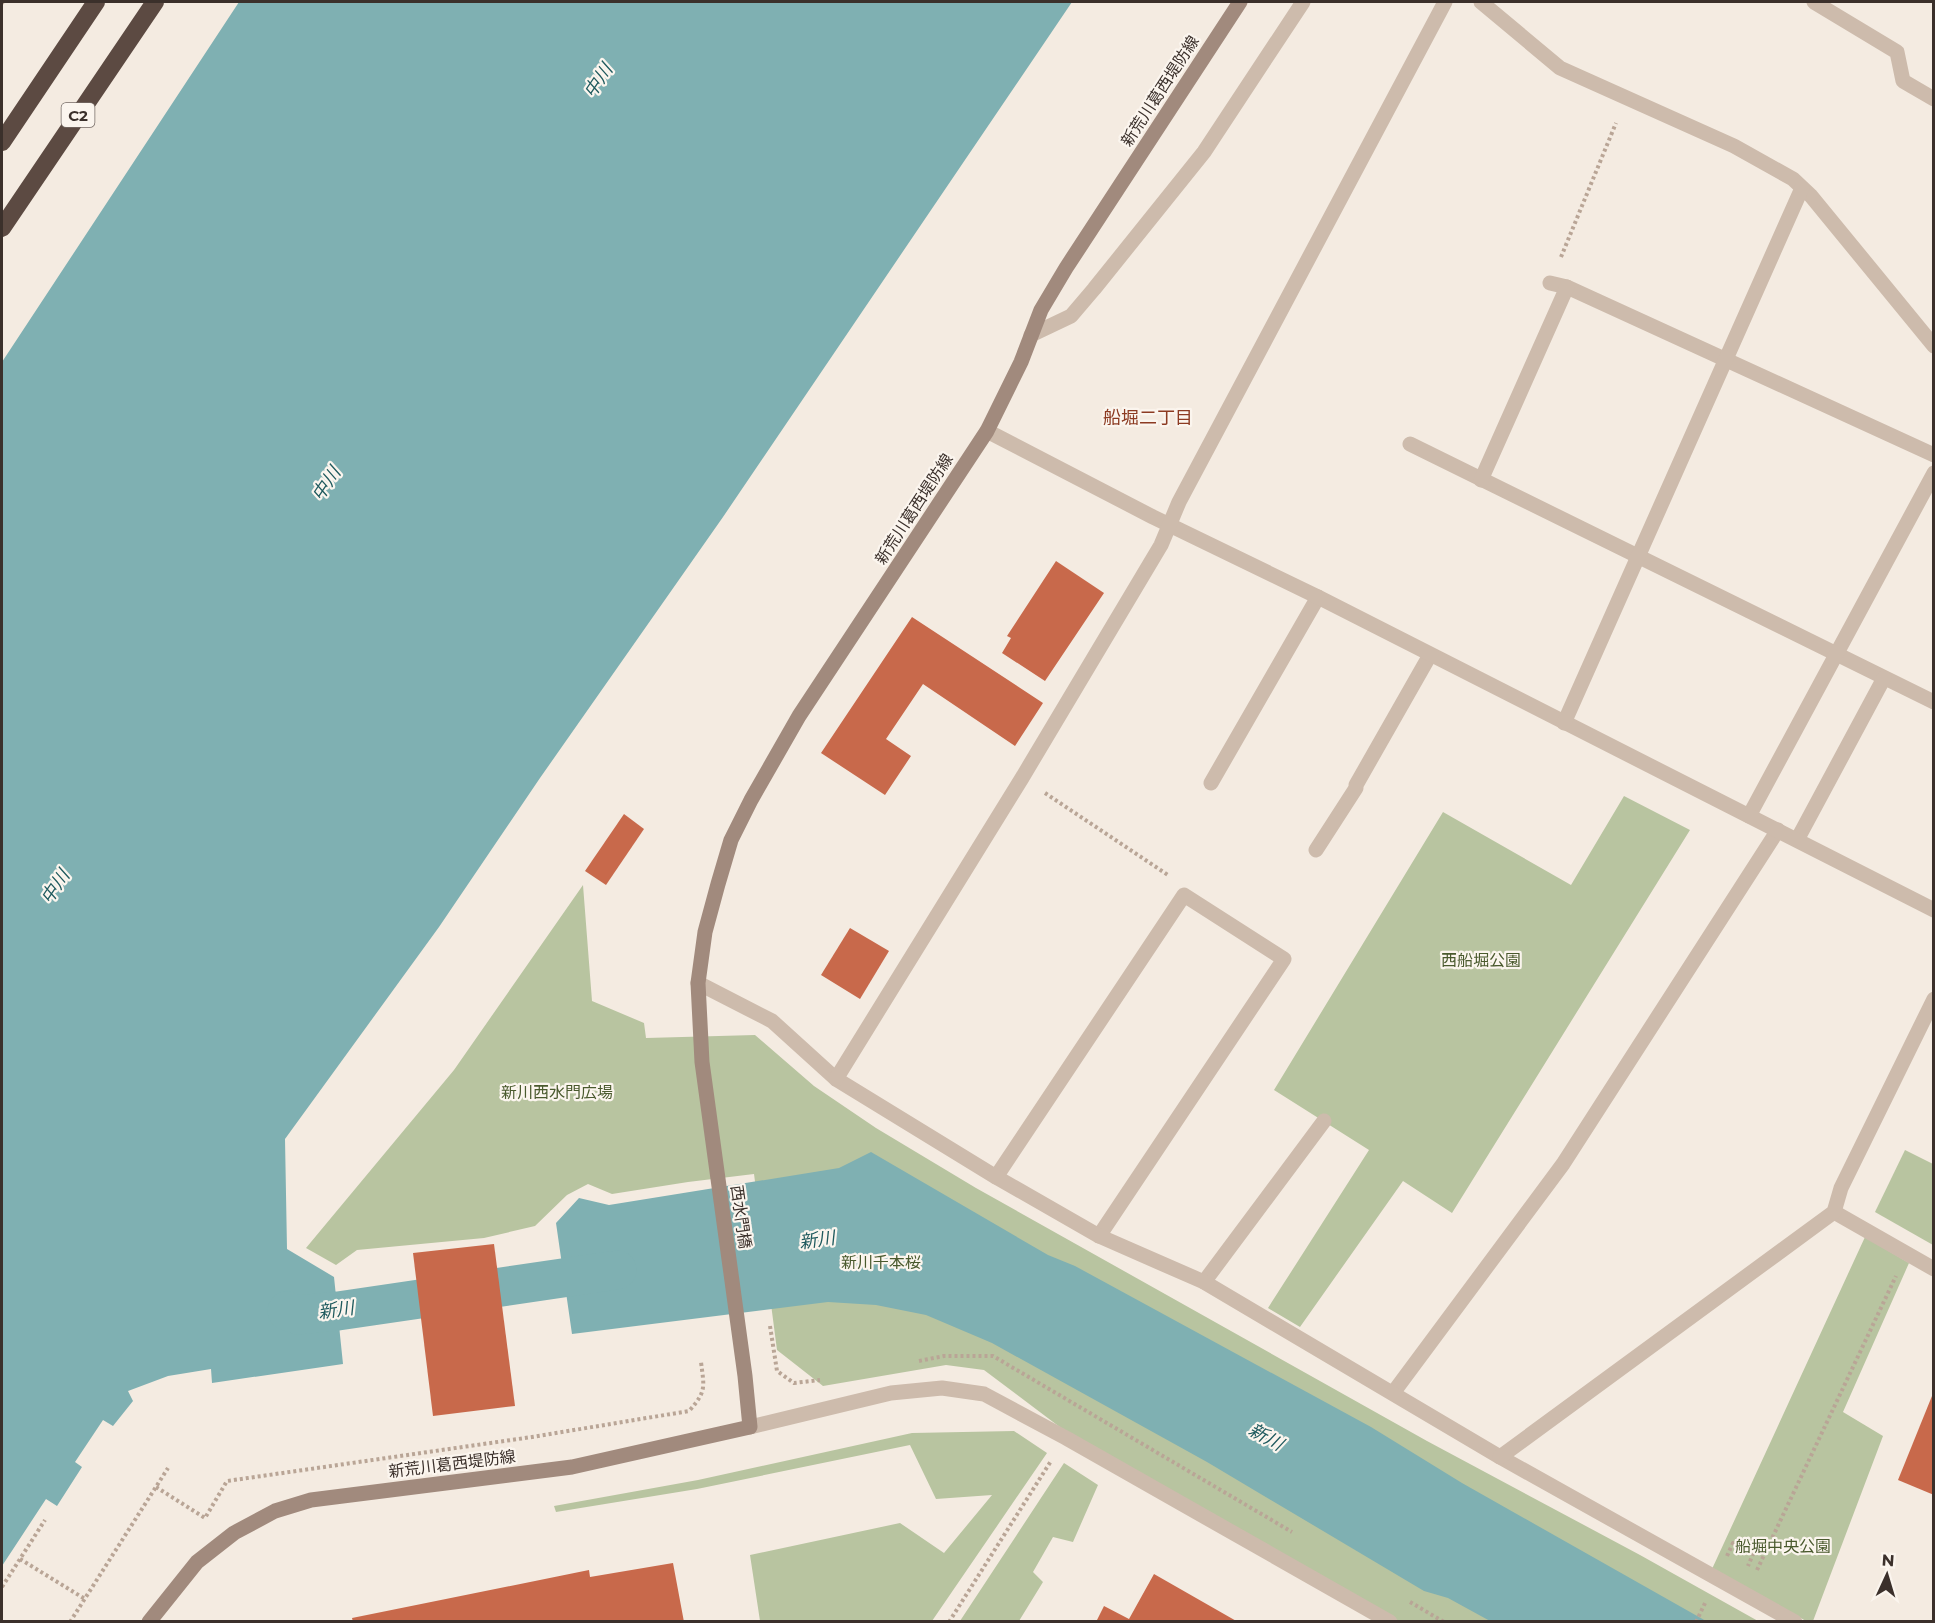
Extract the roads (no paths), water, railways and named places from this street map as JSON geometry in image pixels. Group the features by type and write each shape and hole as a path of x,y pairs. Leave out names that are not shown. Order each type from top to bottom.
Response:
{"highway":[{"path":"2,142 96,2"},
{"name":"C2","path":"2,228 155,2"}],"main road":[{"name":"新荒川葛西堤防線","path":"702,1062 698,983 705,932 731,840 751,800 799,716 987,431 1021,362 1041,310 1066,268 1240,2"},
{"name":"西水門橋","path":"702,1062 750,1427"},
{"name":"新荒川葛西堤防線","path":"149,1622 197,1562 234,1533 275,1511 311,1500 572,1467 750,1427"}],"street":[{"path":"1031,335 1071,316 1094,289 1204,152 1303,2"},
{"path":"836,1079 1022,778 1161,545 1184,492 1445,2"},
{"path":"1480,2 1560,68 1734,146 1793,179 1811,196 1934,346"},
{"path":"1814,2 1897,52 1903,81 1934,99"},
{"path":"1564,723 1802,188"},
{"path":"1550,283 1567,287 1934,454"},
{"path":"1481,480 1567,287"},
{"path":"987,431 1153,517 1317,597 1934,910"},
{"path":"1410,444 1934,702"},
{"path":"1749,816 1934,473"},
{"path":"1210,783 1317,597"},
{"path":"1316,850 1356,788 1430,655"},
{"path":"1797,840 1884,678"},
{"path":"1393,1393 1563,1164 1778,830"},
{"path":"996,1177 1184,895 1284,959 1100,1236"},
{"path":"698,983 772,1021 836,1079 996,1177 1100,1236 1204,1282 1500,1457 1795,1622"},
{"path":"1500,1457 1834,1212 1841,1188 1934,999"},
{"path":"1204,1282 1324,1121"},
{"path":"1834,1212 1934,1269"},
{"path":"750,1427 891,1393 942,1388 984,1394 1390,1622"}],"water":[{"name":"中川","path":"239,2 1072,2 723,517 540,778 439,927 285,1139 287,1249 334,1277 343,1364 212,1383 211,1369 168,1376 128,1391 133,1401 113,1426 103,1420 75,1462 82,1467 57,1506 46,1499 2,1566 2,362"},
{"name":"新川千本桜","path":"871,1152 1048,1255 1075,1266 1371,1427 1462,1483 1706,1621 1490,1621 1448,1598 1424,1591 1207,1462 992,1343 926,1315 876,1305 828,1302 572,1334 556,1223 579,1198 609,1205 839,1168"}],"waterway":[{"name":"新川","path":"287,1311 298,1315 338,1311 617,1270"}],"district":[{"name":"船堀二丁目","path":"1148,418"}],"park label":[{"name":"西船堀公園","path":"1481,960"},
{"name":"新川西水門広場","path":"557,1092"},
{"name":"船堀中央公園","path":"1783,1546"}]}
